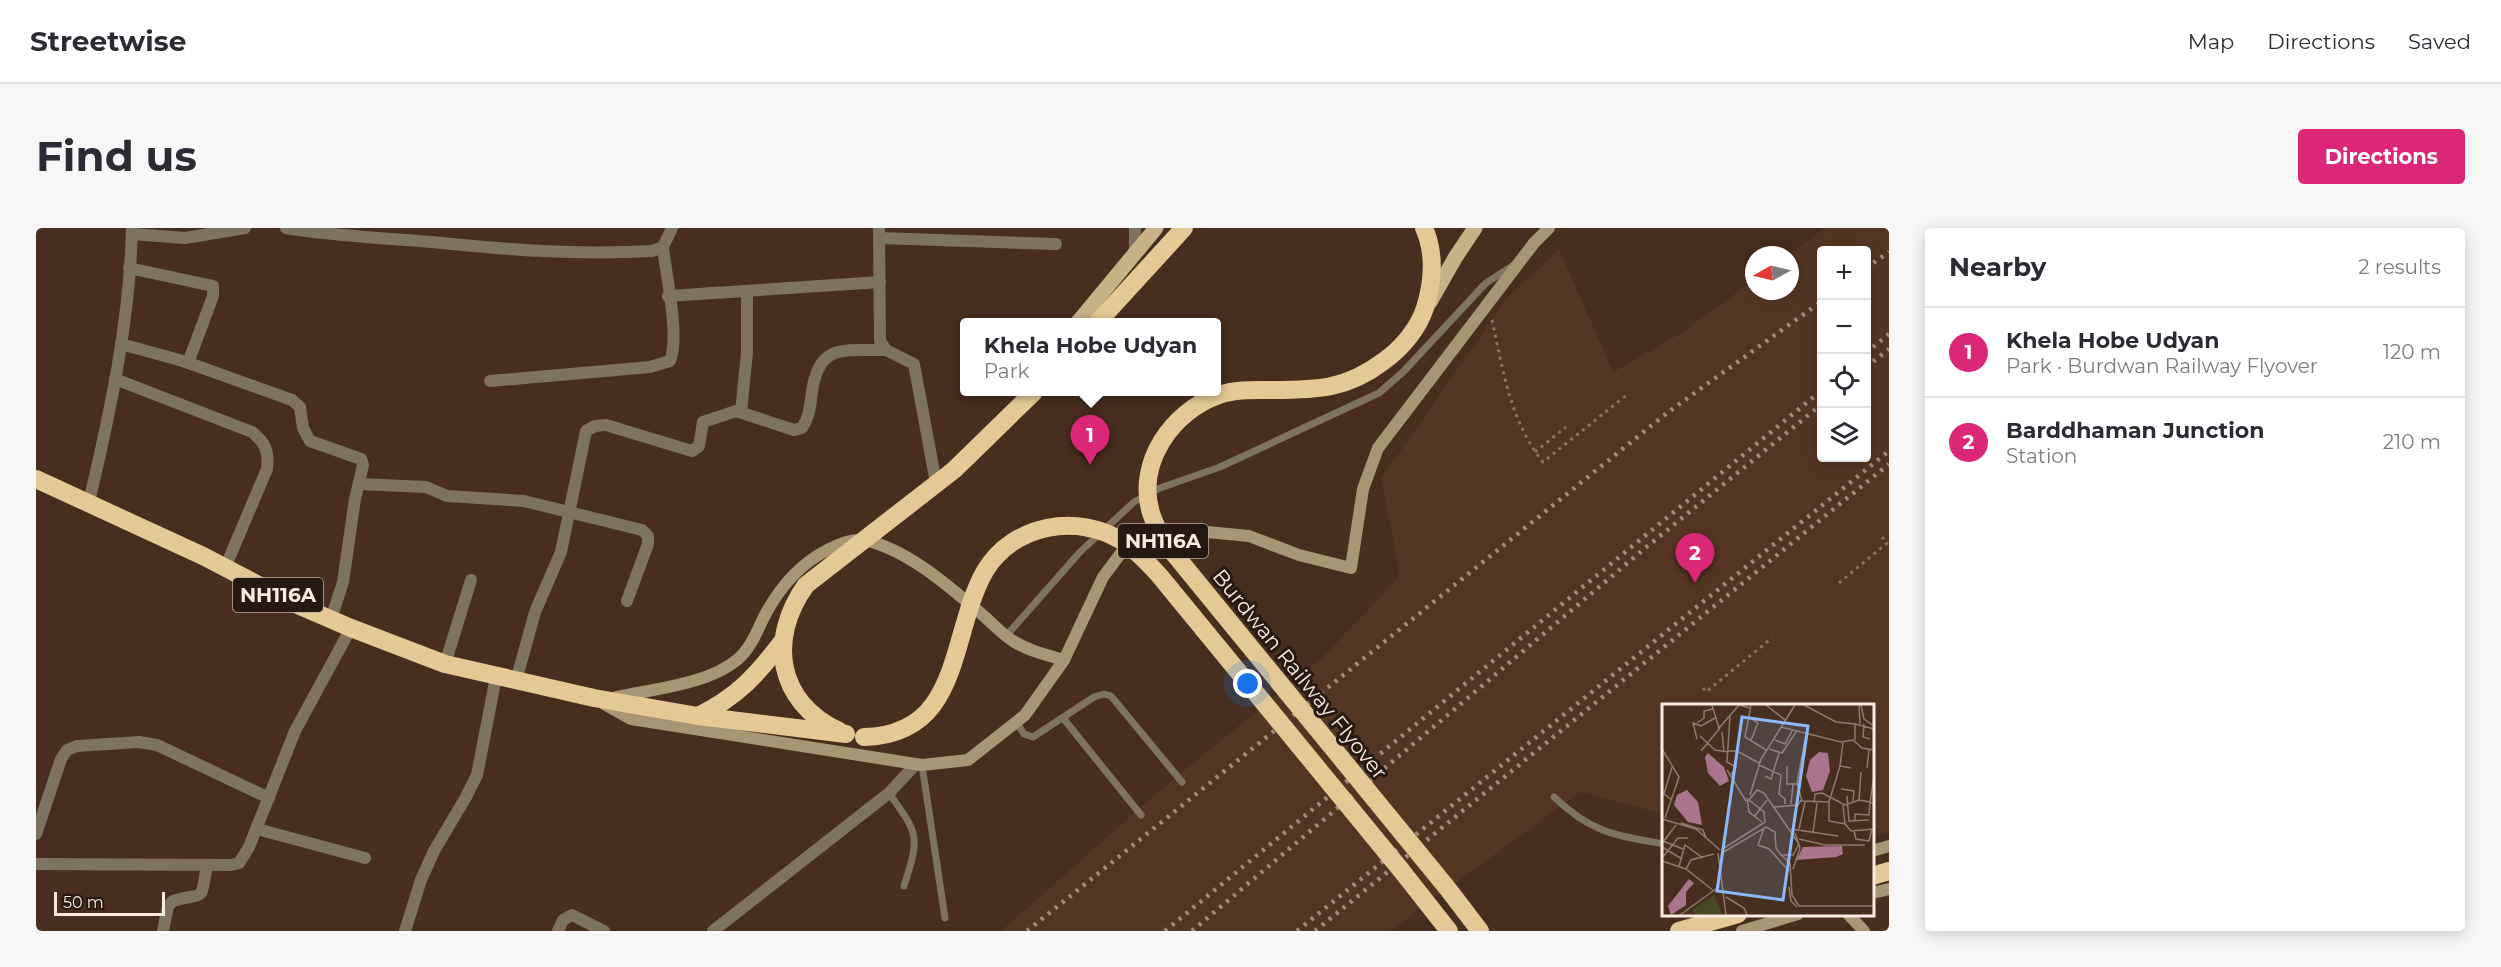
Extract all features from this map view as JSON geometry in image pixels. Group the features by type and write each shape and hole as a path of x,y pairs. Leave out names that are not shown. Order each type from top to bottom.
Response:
{"highway":[{"path":"1102,318 1184,228"},
{"name":"Burdwan Railway Flyover","path":"1221,394 1246,390 1311,390 1354,381 1393,355 1422,317 1430,291 1432,261 1424,228"},
{"path":"855,736 821,720 797,695 784,665 782,642 788,614 806,585 936,483 1002,426 1030,396"},
{"name":"Burdwan Railway Flyover","path":"1216,396 1191,409 1170,429 1157,448 1149,471 1148,492 1150,512 1162,539 1449,889 1480,931"},
{"name":"NH116A","path":"36,479 89,502 331,619 445,664 600,699 698,716 855,736 894,733 927,714 950,674 985,571 998,554 1028,533 1054,526 1075,525 1098,530 1121,541 1159,575 1449,931"},
{"path":"698,716 724,704 739,692 756,676 782,642"},
{"path":"1874,875 1889,871"},
{"path":"1679,931 1734,916"}],"main road":[{"path":"1081,318 1156,228"},
{"name":"Burdwan Railway Flyover","path":"1422,317 1455,258 1475,228"}],"street":[{"path":"89,502 121,344 132,231 185,238 245,228"},
{"path":"286,228 518,252 582,255 652,251 663,247"},
{"path":"489,381 662,365 670,361 673,352 663,247 672,228"},
{"path":"1135,228 1135,253"},
{"path":"600,699 631,719 919,764 968,760 1026,715 1064,660 1103,577 1121,553 1153,536 1186,530 1249,536 1299,555 1351,568 1363,489 1378,448 1519,262 1549,228"},
{"path":"886,350 880,341 880,233 1056,244"},
{"path":"129,268 213,286 213,296 188,363"},
{"path":"668,296 880,282"},
{"path":"741,412 747,352 747,291"},
{"path":"121,344 188,363 292,400 300,407 303,428 310,441 361,459 363,465 343,582 331,619"},
{"path":"516,681 535,612 561,552 586,431 595,426 606,425 692,451 699,446 703,422 729,411 741,412 783,428 794,430 802,428 808,418 819,364 830,354 844,351 886,350 914,364 918,374 936,483"},
{"path":"115,379 252,432 263,440 268,454 267,469 225,568"},
{"path":"359,484 426,487 447,496 500,497 571,511 642,530 648,536 648,544 627,601"},
{"path":"600,699 694,681 719,671 738,659 752,642 775,596 792,576 825,551 841,543 862,539 890,550 938,577 1006,636 1029,650 1064,660"},
{"path":"445,664 471,580"},
{"path":"36,864 207,865 239,862 257,829 295,731 351,628"},
{"path":"405,931 421,880 434,851 477,775 496,677"},
{"path":"36,834 60,759 67,750 77,746 140,742 157,745 269,798"},
{"path":"713,931 889,793 919,764"},
{"path":"257,829 364,858"},
{"path":"1874,850 1889,846"},
{"path":"163,931 168,906 173,901 196,898 201,894 207,865"},
{"path":"1874,893 1889,889"},
{"path":"558,931 563,920 572,915 604,931"},
{"path":"1742,931 1794,916"},
{"path":"1849,916 1864,931"}],"lane":[{"path":"1006,636 1080,552 1134,502 1160,488 1220,467 1379,393 1486,284 1519,262"},
{"path":"1016,722 1024,734 1033,737 1094,697 1104,694 1111,696 1182,782"},
{"path":"1062,718 1142,815"},
{"path":"919,764 945,918"},
{"path":"889,793 911,823 915,835 916,848 904,886"},
{"path":"1554,797 1587,825 1617,835 1662,844"}],"path":[{"path":"1489,304 1514,411 1535,452 1543,462 1628,394"},
{"path":"1535,452 1566,427"},
{"path":"1839,583 1887,543 1882,537"},
{"path":"1703,688 1706,692 1772,638"}],"shaded area":[{"path":"1825,228 1889,228 1889,832 1874,836 1874,704 1662,704 1662,813 1580,792 1390,931 1001,931 1158,792 1323,657 1400,576 1381,479 1505,301 1559,249 1613,372 1683,332 1745,287 1745,300 1799,300 1799,247"}],"railway":[{"path":"1871,265 1889,252"},
{"path":"1027,931 1667,413 1817,305"},
{"path":"1871,349 1889,334"},
{"path":"1871,363 1889,349"},
{"path":"1165,931 1817,394"},
{"path":"1192,931 1644,549 1817,408"},
{"path":"1297,931 1889,451"},
{"path":"1315,931 1889,464"}],"place":[{"name":"Khela Hobe Udyan","path":"1090,465"},
{"name":"Barddhaman Junction","path":"1695,583"}]}
